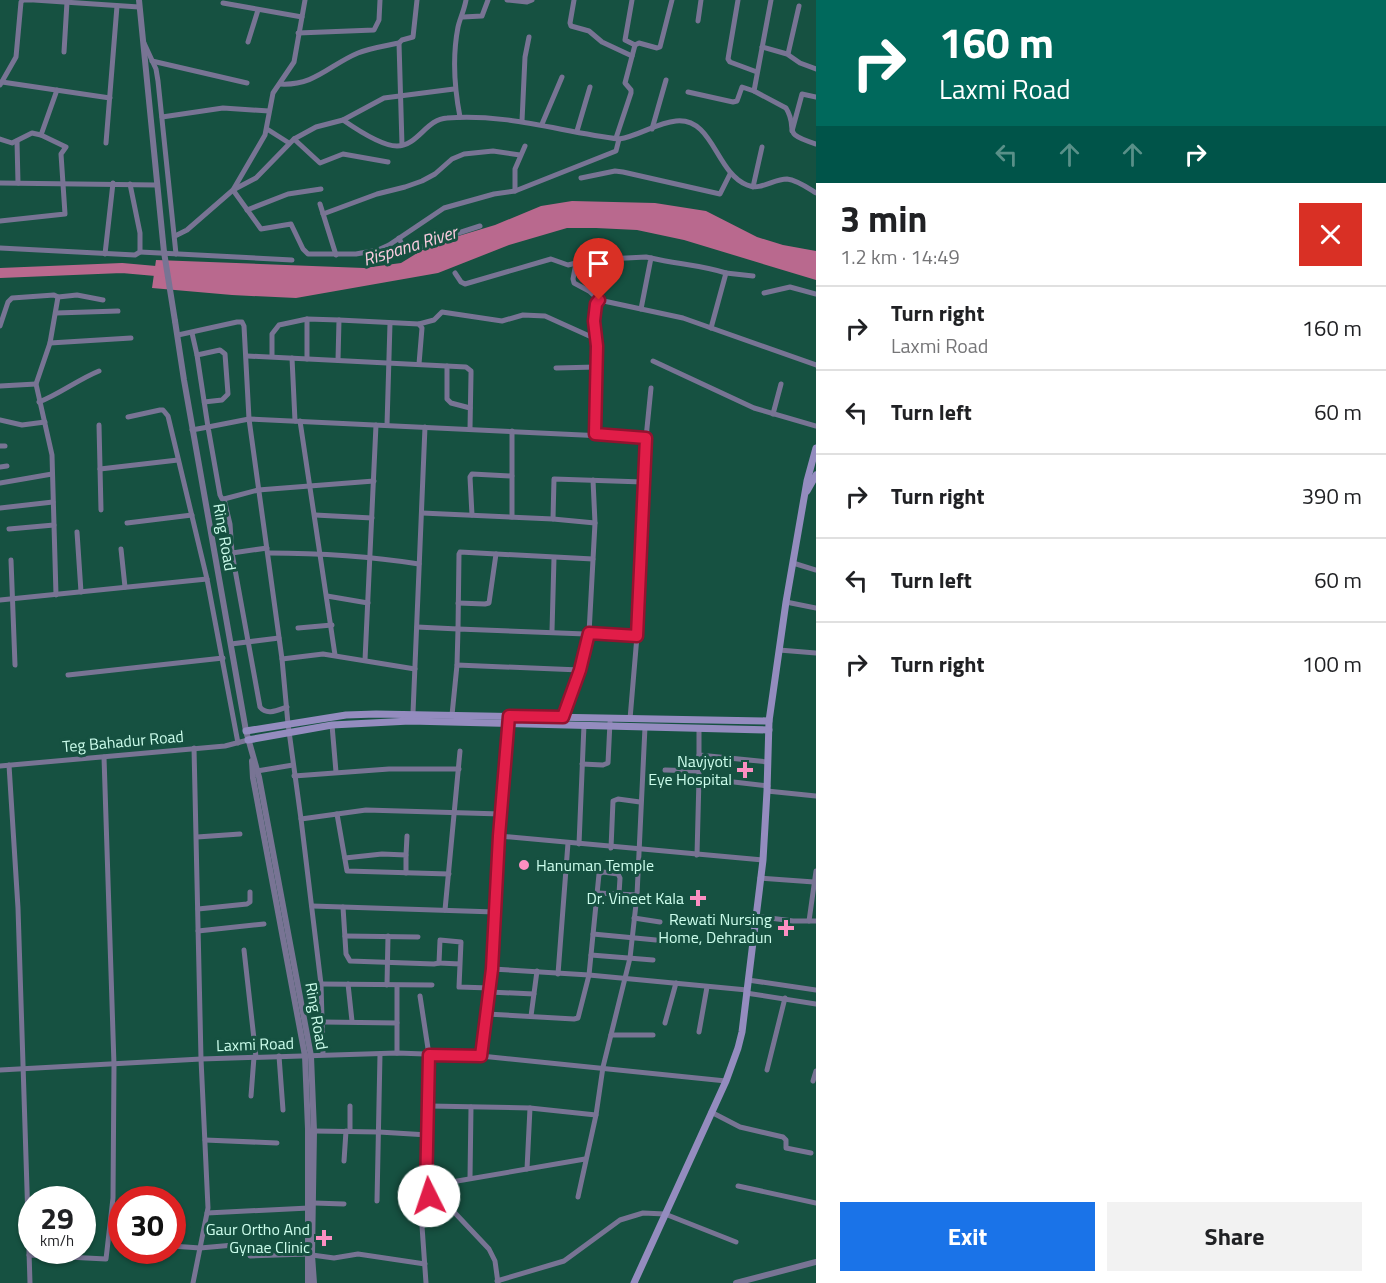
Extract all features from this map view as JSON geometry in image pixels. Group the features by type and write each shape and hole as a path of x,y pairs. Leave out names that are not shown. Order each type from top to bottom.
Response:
{"main road":[{"path":"634,1283 726,1081 738,1048 747,992 762,860 768,789 769,721 786,602 807,482 816,448"},
{"path":"807,491 816,475"},
{"path":"248,740 346,715 413,713 584,725 630,719 769,721"},
{"path":"246,731 410,721 563,717 645,727 769,730"}],"street":[{"path":"110,98 1,84 16,57 21,2 33,0 117,6 139,4"},
{"path":"234,190 267,129 273,93 294,62 305,0"},
{"path":"298,33 374,30 379,20 380,0"},
{"path":"280,84 309,80 358,53 412,38 417,0"},
{"path":"460,117 454,89 453,66 458,28 466,0"},
{"path":"463,17 482,16 488,0"},
{"path":"507,0 527,2 532,0"},
{"path":"574,0 571,26 589,31 602,42 632,56"},
{"path":"632,0 625,40 635,45 639,43 660,47 672,0"},
{"path":"698,21 701,0"},
{"path":"738,0 728,59 730,62 757,72"},
{"path":"754,91 771,0"},
{"path":"64,52 67,2"},
{"path":"223,3 302,17"},
{"name":"Ring Road","path":"139,4 164,252 192,430 246,731 258,771 308,1056 314,1131 308,1283"},
{"path":"106,143 117,6"},
{"path":"788,54 799,6"},
{"path":"248,42 258,10"},
{"path":"522,121 525,57 529,37"},
{"path":"143,41 158,81 176,254"},
{"path":"399,43 402,145"},
{"path":"234,190 259,227 263,230 291,224 303,249 308,254 336,255 378,250 444,208 494,194 514,191 616,152 617,139 631,93 624,83 635,45"},
{"path":"762,47 788,54 800,63 816,69"},
{"path":"152,61 247,83"},
{"path":"542,124 562,77"},
{"path":"652,129 666,80"},
{"path":"576,131 590,87"},
{"path":"688,92 733,102 737,101 742,87 754,91 786,108 792,133 796,137 816,144"},
{"path":"175,236 188,230 234,190 256,178 291,141 316,127 344,120 384,98 454,89"},
{"path":"41,135 57,90"},
{"path":"792,133 801,96 805,93 816,97"},
{"path":"162,117 223,108 269,111"},
{"path":"344,120 382,143 402,145 417,138 438,119 460,117 495,117 617,139 676,121 692,123 704,132 730,174 741,182 753,187 787,179 816,193"},
{"path":"267,129 291,141 320,163 343,154 388,162"},
{"path":"0,139 11,143 29,134 41,135 66,147 61,154 65,214 0,221"},
{"path":"17,141 18,183"},
{"path":"514,191 515,169 525,146"},
{"path":"753,187 762,147"},
{"path":"323,214 422,180 435,174 452,159 464,154 493,151 520,155"},
{"path":"581,178 618,171 720,194 730,174"},
{"path":"0,183 156,185"},
{"path":"105,254 113,183"},
{"path":"130,184 140,233 140,252"},
{"path":"247,210 288,194 321,189"},
{"path":"320,204 336,255"},
{"path":"399,238 404,249 409,252 480,226"},
{"path":"0,248 292,260"},
{"path":"455,273 465,284 551,258 568,265 587,260 641,257 753,276"},
{"path":"641,309 651,258"},
{"path":"576,263 573,281 599,300 683,318 816,365"},
{"path":"711,328 726,273"},
{"path":"764,293 790,288 816,294"},
{"path":"0,326 8,302 12,298 54,295 58,298 77,295 103,300"},
{"path":"56,595 51,446 36,384 50,343 58,298"},
{"path":"595,434 596,339 594,321 596,304 599,300"},
{"path":"56,313 118,311"},
{"path":"272,356 272,334 276,327 282,323 307,319 419,324 434,320 442,312 502,321 523,315 545,316 596,339"},
{"path":"307,319 307,359"},
{"path":"338,360 339,320"},
{"path":"178,335 237,322 242,322 245,330 249,419 282,659 294,776 302,819 321,984 323,1054"},
{"path":"387,425 390,324"},
{"path":"419,324 422,328 419,364"},
{"path":"192,333 220,495 224,499 230,524 232,553 260,708 268,712 287,707"},
{"path":"50,343 131,338"},
{"path":"197,355 220,350 225,354 227,397 222,400 204,402"},
{"path":"247,356 466,367 471,371 470,429"},
{"path":"292,358 298,421 315,515 335,655"},
{"path":"653,361 740,402 816,426"},
{"path":"447,366 447,399 451,403 470,408"},
{"path":"556,368 596,367"},
{"path":"39,402 99,371"},
{"path":"0,386 36,384"},
{"path":"773,414 781,384"},
{"path":"630,719 637,636 643,482 651,388"},
{"path":"128,417 164,410 168,416 207,579 238,743"},
{"path":"192,430 249,419 646,438"},
{"path":"0,420 22,425 45,422"},
{"path":"99,425 101,510"},
{"path":"365,660 376,425"},
{"path":"413,713 425,427"},
{"path":"512,431 512,517"},
{"path":"100,470 178,460"},
{"path":"0,483 52,474"},
{"path":"472,515 470,477 472,474 512,476"},
{"path":"553,519 554,479 643,482"},
{"path":"563,717 580,670 589,633 595,523 593,480"},
{"path":"224,499 258,490 310,484 374,481"},
{"path":"0,508 53,502"},
{"path":"422,513 595,523"},
{"path":"127,523 192,515"},
{"path":"315,515 372,518"},
{"path":"9,529 54,525"},
{"path":"77,532 81,592"},
{"path":"121,549 125,587"},
{"path":"232,553 267,551 319,553 419,564"},
{"path":"452,715 457,665 459,554 463,552 593,559"},
{"path":"458,603 489,603 496,554"},
{"path":"552,631 554,558"},
{"path":"11,560 15,664"},
{"path":"794,563 816,570"},
{"path":"0,600 207,579"},
{"path":"327,596 368,603"},
{"path":"786,602 816,608"},
{"path":"298,628 332,625"},
{"path":"417,627 637,636"},
{"path":"231,644 279,638"},
{"path":"779,650 816,653"},
{"path":"282,659 315,654 335,655 415,669"},
{"path":"68,675 223,658"},
{"path":"457,665 580,670"},
{"path":"481,1056 492,969 499,836 509,720"},
{"path":"582,764 603,765 608,763 610,722"},
{"path":"332,725 336,772"},
{"path":"579,844 584,725"},
{"path":"578,1197 596,1115 603,1067 630,958 637,896 645,727"},
{"path":"697,855 699,728"},
{"name":"Teg Bahadur Road","path":"0,766 225,746 248,740"},
{"path":"193,1283 207,1213 194,748"},
{"path":"446,910 460,752"},
{"path":"699,755 768,762"},
{"path":"96,1258 106,1259 113,1198 114,1065 104,757"},
{"name":"Ring Road","path":"253,757 252,773 308,1056 311,1206"},
{"path":"9,765 17,876 27,1186"},
{"path":"258,771 293,765"},
{"path":"294,776 389,769 459,770"},
{"path":"665,770 816,796"},
{"path":"611,848 613,801 618,799 640,802"},
{"path":"302,819 366,810 501,814"},
{"path":"337,814 347,872 449,874"},
{"path":"197,837 240,834"},
{"path":"406,873 407,836"},
{"path":"499,836 762,860"},
{"path":"558,974 568,843"},
{"path":"345,858 382,854 406,855"},
{"path":"487,1014 576,1019 579,1016 589,975 598,876 603,872 619,875 619,894"},
{"path":"809,921 816,872"},
{"path":"760,878 814,882"},
{"path":"198,909 247,904 250,902 250,892"},
{"path":"597,893 637,896"},
{"path":"312,906 495,912"},
{"path":"343,908 346,954 350,961 460,964"},
{"path":"755,916 793,921 816,921"},
{"path":"634,918 660,922"},
{"path":"198,931 264,924"},
{"path":"592,934 656,940"},
{"path":"345,936 418,937"},
{"path":"387,985 388,936"},
{"path":"439,963 440,940 461,942 459,987 534,994"},
{"path":"244,950 255,1057 251,1096"},
{"path":"591,955 653,960"},
{"path":"492,969 676,983 816,1004"},
{"path":"531,1016 537,971"},
{"path":"748,980 816,990"},
{"path":"665,1023 676,983"},
{"path":"321,984 432,985"},
{"path":"348,984 352,1021"},
{"path":"397,986 397,1053"},
{"path":"699,1032 707,987"},
{"path":"420,996 429,1055 427,1191 422,1216 426,1283"},
{"path":"767,1070 785,999"},
{"path":"323,1022 397,1023"},
{"path":"611,1035 653,1035"},
{"name":"Laxmi Road","path":"0,1070 201,1059 397,1053 481,1056 726,1081"},
{"path":"377,1201 380,1054"},
{"path":"279,1056 283,1110"},
{"path":"813,1081 816,1071"},
{"path":"344,1161 350,1106"},
{"path":"429,1106 530,1108 596,1115"},
{"path":"470,1178 471,1107"},
{"path":"527,1169 530,1108"},
{"path":"711,1112 740,1127 783,1137 786,1140 786,1148 811,1153"},
{"path":"314,1131 379,1131 428,1135"},
{"path":"205,1140 277,1143"},
{"path":"427,1191 434,1185 585,1159"},
{"path":"434,1185 438,1190 437,1194 489,1248 495,1261 497,1282 564,1261 626,1217 643,1213 665,1214 736,1242"},
{"path":"738,1186 816,1203"},
{"path":"427,1191 431,1197 437,1194"},
{"path":"207,1213 344,1204"},
{"path":"186,1247 234,1245"},
{"path":"250,1256 310,1255 334,1258 358,1254 425,1264"},
{"name":"Ring Road","path":"310,1255 314,1283"},
{"path":"740,1282 816,1262"},
{"path":"29,1264 30,1283"}],"shaded area":[{"path":"572,201 655,203 706,211 757,237 816,251 816,280 684,240 637,230 567,228 509,245 438,273 296,298 152,288 156,260 364,268 401,263 432,244 495,225 541,206"}],"waterway":[{"name":"Rispana River","path":"0,273 122,268 167,272"}],"place":[{"name":"Navjyoti Eye Hospital","path":"745,770"},
{"name":"Hanuman Temple","path":"524,865"},
{"name":"Dr. Vineet Kala","path":"698,898"},
{"name":"Rewati Nursing Home, Dehradun","path":"786,928"},
{"name":"Gaur Ortho And Gynae Clinic","path":"324,1238"}],"route":[{"path":"429,1196 426,1192 429,1055 481,1056 492,969 499,836 509,716 563,717 580,670 589,633 637,636 646,438 595,434 597,346 594,321 596,304 599,300"}]}
